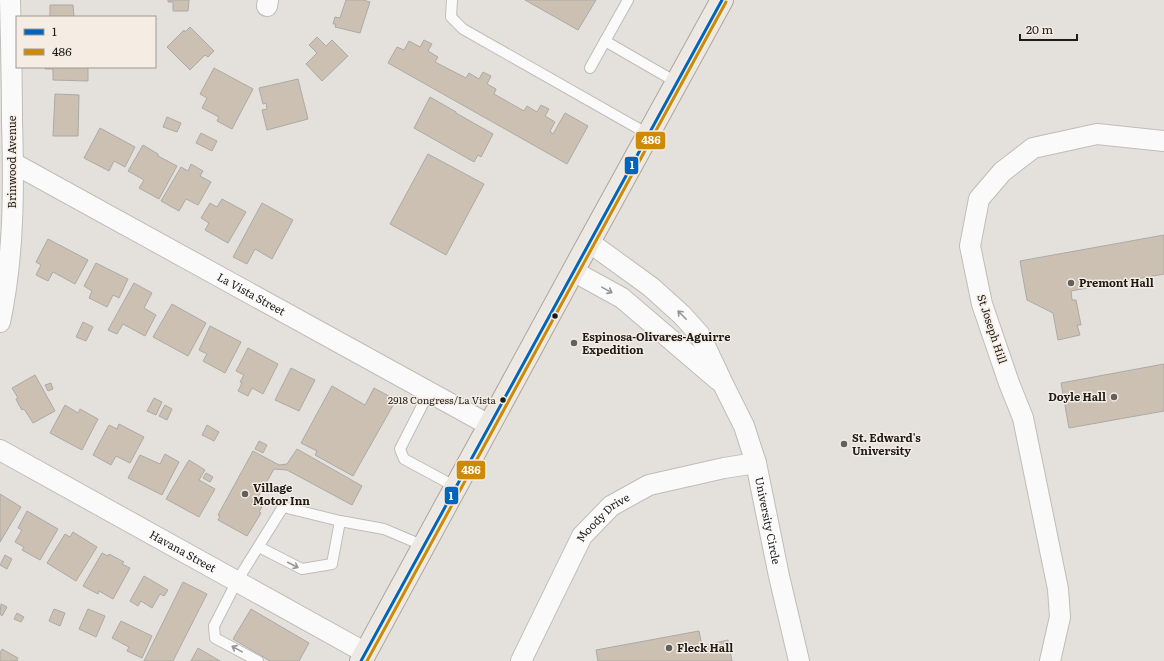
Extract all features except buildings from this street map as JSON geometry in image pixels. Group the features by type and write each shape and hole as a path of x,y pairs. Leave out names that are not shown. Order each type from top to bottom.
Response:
{"main road":[{"path":"363,657 588,242 722,0"}],"street":[{"name":"Brinwood Avenue","path":"0,322 4,303 12,237 13,163 10,0"},
{"name":"St Joseph Hill","path":"1050,661 1060,617 1058,589 1023,418 1009,383 982,304 970,246 979,199 1002,172 1033,148 1097,134 1164,141"},
{"name":"La Vista Street","path":"13,163 490,425"},
{"name":"University Circle","path":"588,242 651,287 687,320 700,335 744,426 756,462 779,576 799,661"},
{"name":"University Circle","path":"573,271 622,298 723,384"},
{"name":"Havana Street","path":"0,450 237,581 363,657"},
{"name":"Moody Drive","path":"522,661 582,536 611,506 649,485 756,462"}],"lane":[{"path":"452,0 451,17 463,29 648,134"},
{"path":"590,68 628,0"},
{"path":"605,40 676,82"},
{"path":"429,392 400,449 404,459 456,487"},
{"path":"258,661 215,638 214,626 237,581 283,507 340,521 384,529 424,546"},
{"path":"259,547 302,569 332,564 340,521"}],"transit line":[{"name":"1","path":"361,661 722,0"},
{"name":"486","path":"367,661 726,2"}],"place":[{"name":"Premont Hall","path":"1071,283"},
{"name":"Espinosa-Olivares-Aguirre Expedition","path":"574,343"},
{"name":"Doyle Hall","path":"1114,397"},
{"name":"2918 Congress/La Vista","path":"503,400"},
{"name":"St. Edward's University","path":"844,444"},
{"name":"Village Motor Inn","path":"245,494"},
{"name":"Fleck Hall","path":"669,648"}]}
